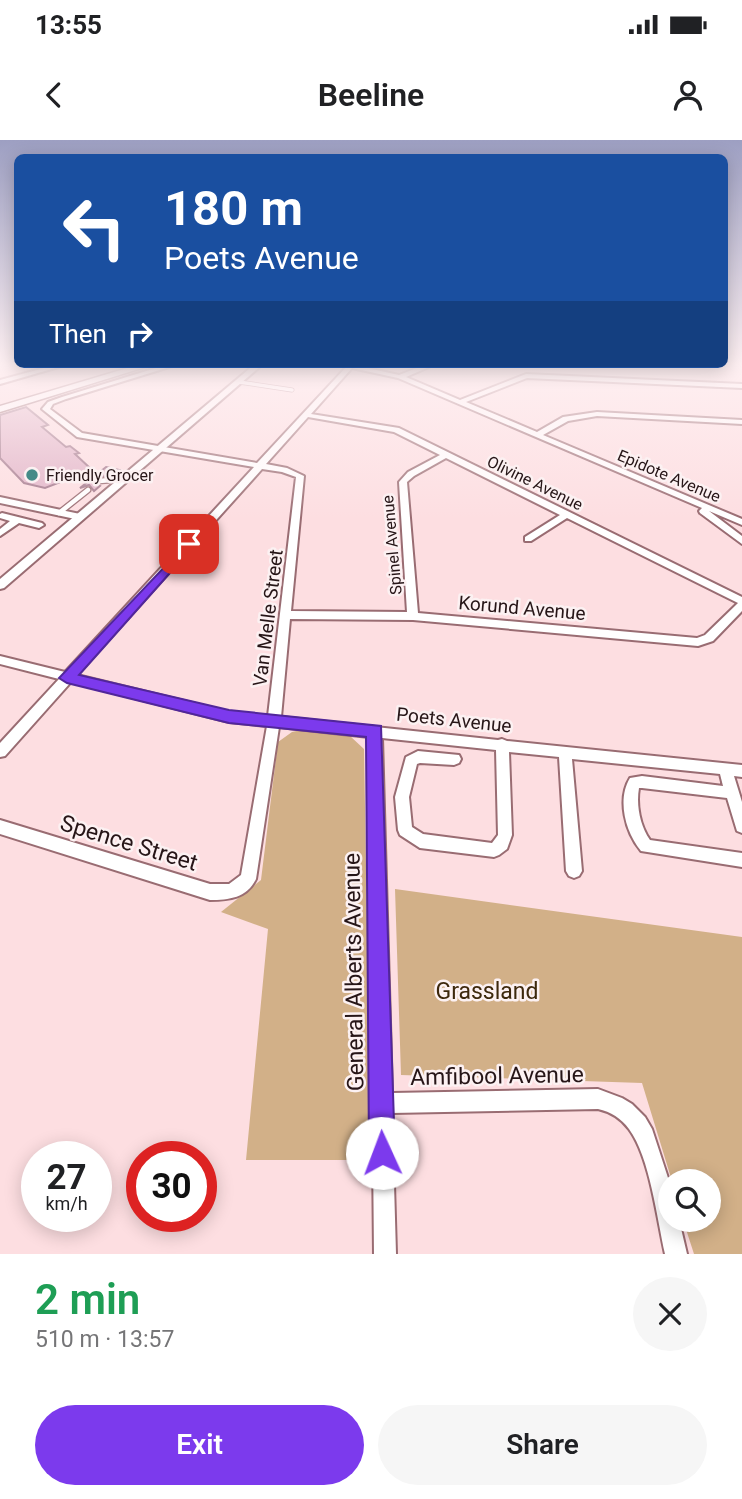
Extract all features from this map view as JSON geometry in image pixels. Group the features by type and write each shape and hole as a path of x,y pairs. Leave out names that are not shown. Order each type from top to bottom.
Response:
{"street":[{"path":"52,415 75,433 260,466"},
{"path":"0,585 200,415"},
{"path":"0,752 307,415"},
{"name":"Olivine Avenue","path":"307,415 391,429 742,603"},
{"name":"Epidote Avenue","path":"491,415 742,522"},
{"path":"537,435 566,419 591,415"},
{"path":"615,415 742,422"},
{"name":"Spinel Avenue","path":"413,616 402,484 411,474 446,455"},
{"name":"Van Melle Street","path":"243,886 254,852 274,720 301,481 298,474 260,466"},
{"path":"0,500 80,517"},
{"path":"687,500 742,541"},
{"path":"0,533 9,518 22,505"},
{"path":"528,540 567,514"},
{"path":"9,518 39,525"},
{"name":"Korund Avenue","path":"284,615 413,616 698,642 709,638 742,603"},
{"name":"Poets Avenue","path":"0,660 229,717 742,771"},
{"name":"General Alberts Avenue","path":"375,731 385,1254"},
{"path":"436,758 438,737"},
{"path":"454,759 418,757 407,768 402,797 405,830 420,841 483,851 494,850 502,844 505,835 502,744"},
{"path":"565,751 574,871"},
{"path":"725,769 742,826"},
{"path":"732,793 642,782 635,782 630,792 636,833 646,846 742,860"},
{"name":"Spence Street","path":"0,827 210,892 229,893 243,886"},
{"name":"Amfibool Avenue","path":"381,1103 598,1099 614,1104 633,1119 644,1136 676,1254"}],"lane":[{"path":"99,481 124,479"},
{"path":"59,513 86,491 97,502"}],"green space":[{"path":"301,730 350,736 364,749 371,1160 246,1160 268,929 221,912 261,880 278,742 292,732"},
{"name":"Grassland","path":"395,889 742,937 742,1254 694,1254 687,1232 721,1232 721,1169 668,1169 642,1083 401,1075"}],"building":[{"path":"0,415 36,415 48,425 42,427 66,447 70,446 79,453 75,454 92,470 45,488 24,483 0,458"},
{"path":"106,467 119,470 112,475 96,478 95,483 100,486 94,491 89,485 80,488"}],"place":[{"name":"Friendly Grocer","path":"32,475"}],"route":[{"path":"189,544 67,678 229,717 375,731 382,1153"}]}
